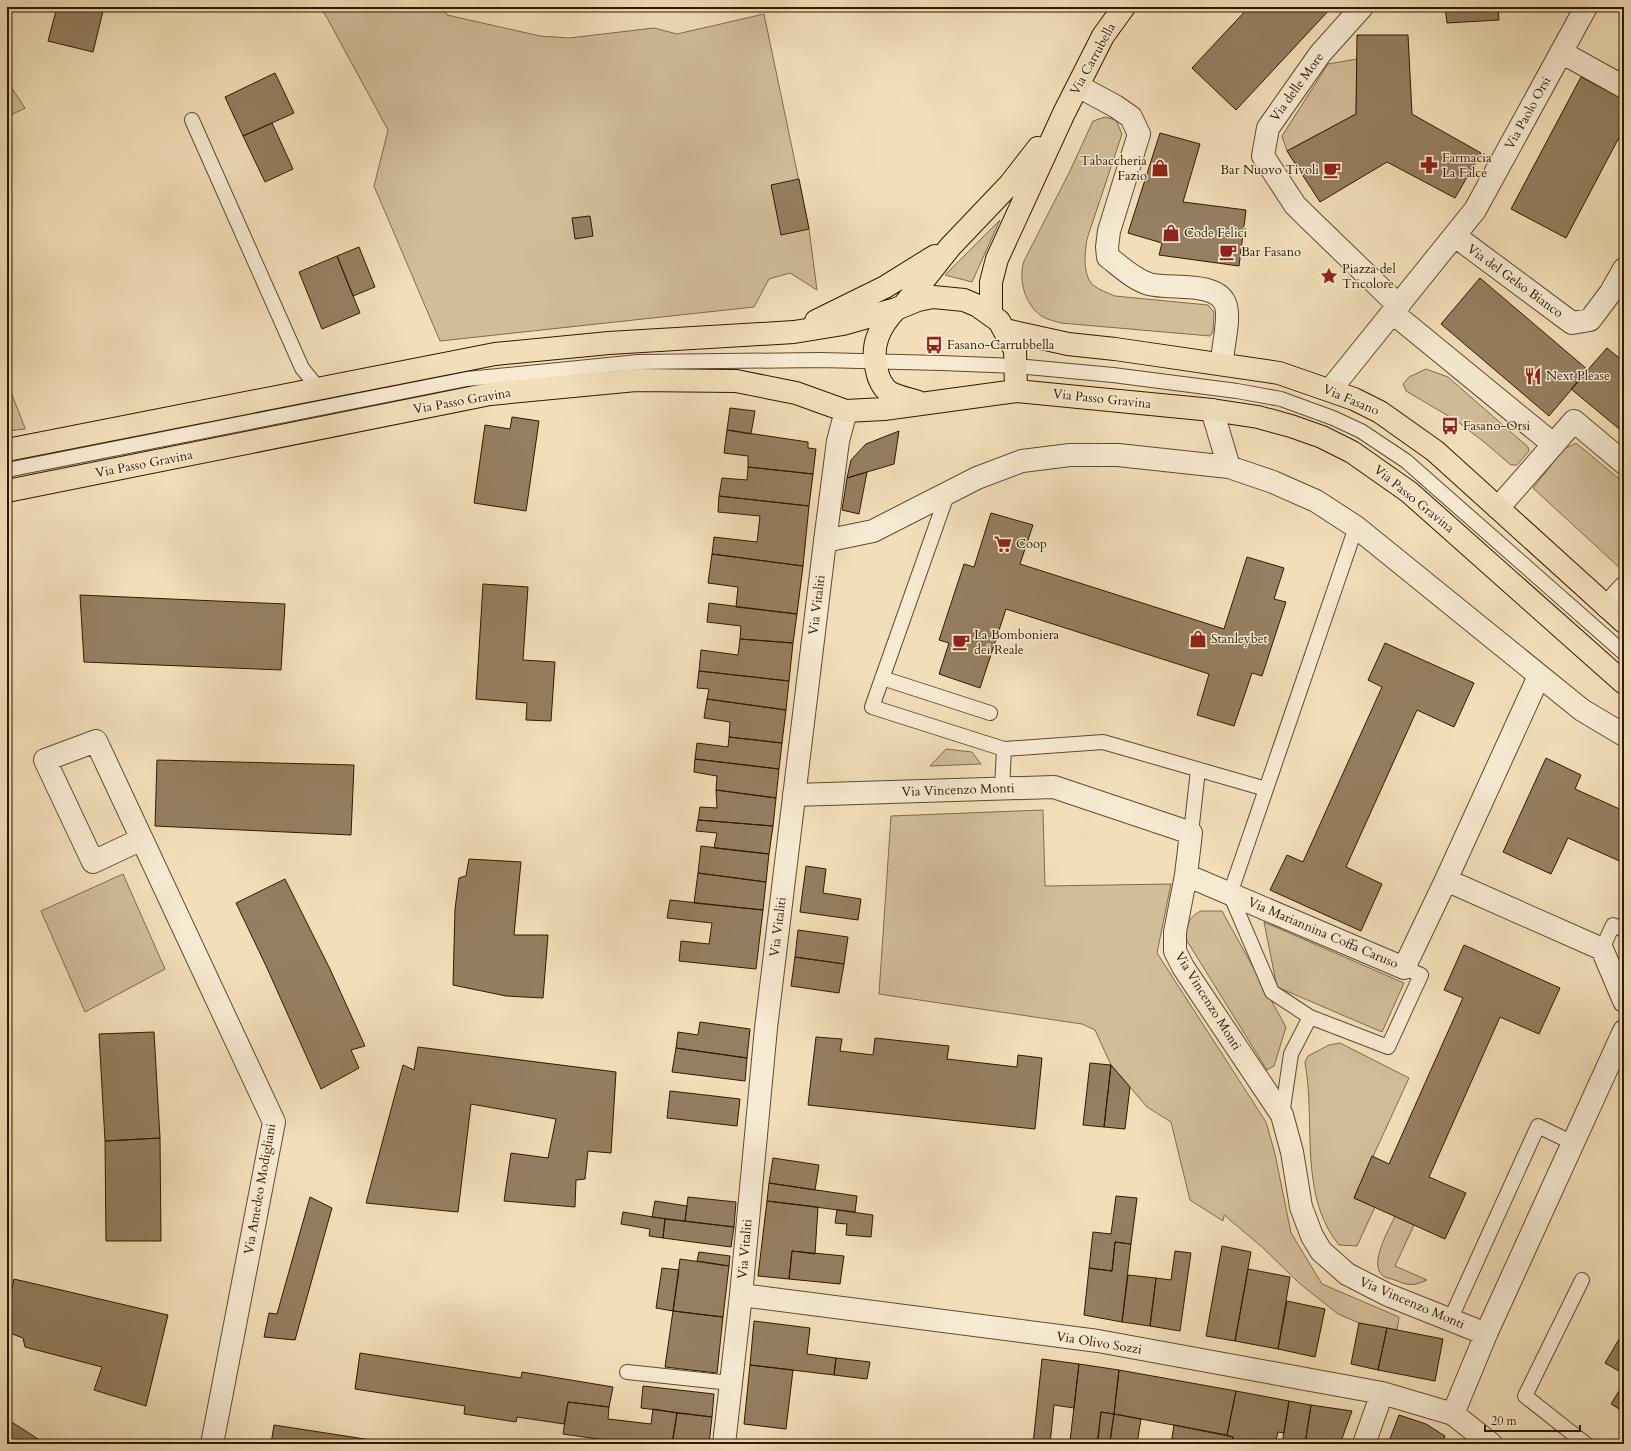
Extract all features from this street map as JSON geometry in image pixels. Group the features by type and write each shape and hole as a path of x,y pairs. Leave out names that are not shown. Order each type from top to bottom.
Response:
{"main road":[{"name":"Via Carrubella","path":"1064,113 1103,36 1124,7"},
{"path":"920,403 888,391 879,379 874,363 874,345 879,331 886,320 900,307 950,247 1010,184 1064,113"},
{"path":"998,323 991,282 998,259 1064,113"},
{"path":"794,332 885,287 950,247"},
{"path":"7,450 496,354 609,343 794,332 843,324 933,297 949,297 964,300 978,306 998,323 1015,350 1016,391"},
{"name":"Via Fasano","path":"998,323 1068,344 1279,373 1330,390 1380,412 1435,451 1624,622"},
{"name":"Via Passo Gravina","path":"7,491 490,394 636,380 736,381 796,393 846,411 884,408 1016,391 1212,410 1265,419 1322,437 1352,452 1382,471 1408,492 1624,683"}],"street":[{"name":"Via delle More","path":"1362,7 1320,54 1268,128 1263,156 1295,205 1396,310 1552,444"},
{"name":"Via Paolo Orsi","path":"1330,390 1396,310 1475,210 1586,7"},
{"path":"1561,52 1624,87"},
{"path":"1078,86 1115,106 1131,117 1139,134 1109,231 1106,247 1108,257 1132,276 1148,284 1211,290 1221,297 1226,307 1222,364"},
{"name":"Via del Gelso Bianco","path":"1455,236 1572,323 1590,320 1617,298 1624,269"},
{"path":"1212,410 1229,467"},
{"name":"Via Vitaliti","path":"724,1444 741,1295 766,1028 825,541 838,441 846,411"},
{"path":"1498,508 1574,420 1624,463"},
{"path":"825,541 873,531 947,495 977,478 1022,462 1070,455 1118,455 1229,467 1273,482 1316,502 1356,527 1582,710 1624,735"},
{"path":"1607,607 1624,588"},
{"name":"Via Mariannina Coffa Caruso","path":"1186,875 1404,968 1539,676"},
{"name":"Via Amedeo Modigliani","path":"142,839 93,862 45,760 96,741 142,839 274,1122 212,1444"},
{"name":"Via Vincenzo Monti","path":"794,795 1054,787 1191,833 1186,875 1174,932 1175,951 1183,967 1282,1115 1292,1152 1302,1206 1312,1236 1321,1251 1347,1274 1388,1295 1486,1334"},
{"path":"1446,880 1602,949 1624,1001"},
{"path":"1491,1444 1453,1414 1486,1334 1624,1031"},
{"name":"Via Olivo Sozzi","path":"741,1295 1098,1341 1382,1393 1453,1414"},
{"path":"1364,1444 1382,1393"}],"lane":[{"path":"192,120 302,368 318,388"},
{"path":"7,470 467,378 638,362 820,360 874,363 1016,366 1113,375 1237,391 1281,399 1333,418 1361,431 1406,461 1624,653"},
{"path":"947,495 872,706 1004,748 1103,742 1266,789"},
{"path":"1356,527 1230,894 1272,992 1310,1017 1388,1047 1421,975 1404,968"},
{"path":"882,678 990,713"},
{"path":"1002,789 1004,748"},
{"path":"1191,833 1198,770"},
{"path":"1602,949 1613,925 1624,930"},
{"path":"1282,1115 1291,1054 1310,1017"},
{"path":"1450,1320 1538,1126 1573,1143"},
{"path":"1582,1280 1525,1396 1586,1444"},
{"path":"627,1372 731,1383"}],"shaded area":[{"path":"320,7 442,7 447,15 540,36 569,38 654,28 677,34 764,14 809,229 817,290 790,273 769,279 754,307 440,341 374,186 388,130"},
{"path":"1357,59 1356,114 1287,151 1282,136 1328,64"},
{"path":"7,81 25,108 7,117"},
{"path":"1105,117 1116,120 1122,134 1087,239 1085,263 1087,275 1093,285 1115,296 1208,305 1214,312 1213,332 1210,336 1061,323 1043,317 1027,299 1024,292 1022,276 1024,261 1069,173 1093,121"},
{"path":"1000,220 972,282 945,275"},
{"path":"1426,369 1448,377 1528,447 1529,451 1517,465 1511,465 1457,421 1406,391 1403,384 1409,377"},
{"path":"7,382 25,428 25,429 7,431"},
{"path":"1576,443 1624,483 1624,568 1622,570 1533,488 1564,449"},
{"path":"946,749 972,752 981,764 930,766"},
{"path":"1043,810 1045,886 1171,884 1157,953 1266,1122 1275,1154 1291,1233 1322,1284 1399,1317 1397,1330 1359,1323 1338,1314 1299,1283 1262,1247 1224,1215 1223,1221 1190,1200 1171,1122 1147,1107 1111,1065 1095,1030 1082,1024 879,994 891,816"},
{"path":"123,874 165,969 85,1012 41,911"},
{"path":"1201,911 1222,911 1286,1027 1274,1066 1267,1070 1187,941 1188,923 1193,916"},
{"path":"1264,922 1404,983 1382,1032 1277,987"},
{"path":"1340,1043 1409,1078 1354,1198 1375,1207 1357,1246 1339,1245 1329,1230 1321,1213 1316,1196 1311,1160 1309,1094 1305,1062 1308,1056 1329,1045"},
{"path":"1395,1216 1414,1225 1395,1266 1427,1280 1415,1284 1407,1284 1384,1277 1379,1271 1378,1264 1381,1247"}],"building":[{"path":"57,7 104,7 93,52 48,41"},
{"path":"1249,7 1332,7 1236,110 1192,68"},
{"path":"1445,7 1498,7 1499,20 1447,23"},
{"path":"1357,35 1408,35 1412,114 1481,153 1455,198 1387,162 1320,202 1287,151 1356,114"},
{"path":"275,73 294,113 243,136 225,97"},
{"path":"1581,77 1624,100 1624,128 1566,238 1511,209"},
{"path":"272,123 293,169 265,182 243,136"},
{"path":"1160,133 1200,144 1183,202 1246,210 1239,266 1159,255 1162,243 1128,233"},
{"path":"799,179 809,229 781,235 771,185"},
{"path":"590,216 593,236 575,239 572,218"},
{"path":"359,247 375,287 353,296 337,256"},
{"path":"337,256 360,313 322,329 299,272"},
{"path":"1480,278 1588,370 1549,416 1441,324"},
{"path":"1607,348 1624,362 1624,433 1571,389"},
{"path":"730,408 755,411 751,434 727,430"},
{"path":"512,417 539,421 526,511 474,503 485,425 510,429"},
{"path":"727,430 808,442 808,448 816,449 813,474 748,467 748,456 724,453"},
{"path":"899,431 894,464 847,478 851,460 866,444"},
{"path":"748,467 813,474 809,506 719,496 722,478 747,480"},
{"path":"867,472 859,514 842,510 847,478"},
{"path":"719,496 809,506 803,566 712,554 714,537 757,542 760,516 718,512"},
{"path":"991,513 1033,525 1020,564 1224,629 1247,557 1284,568 1274,599 1286,602 1262,676 1252,673 1234,726 1197,715 1209,674 1006,609 980,688 939,674 949,643 939,640 964,564 974,567"},
{"path":"712,554 803,566 797,614 736,607 738,587 708,583"},
{"path":"483,584 528,587 523,660 555,662 551,721 526,720 527,703 476,699"},
{"path":"80,595 285,604 281,670 84,662"},
{"path":"709,603 797,614 793,643 740,639 741,626 707,622"},
{"path":"740,639 793,643 789,681 699,671 701,650 738,655"},
{"path":"1385,643 1474,683 1454,727 1417,710 1346,867 1382,884 1361,931 1270,890 1287,855 1303,862 1382,687 1368,680"},
{"path":"699,671 789,681 786,710 707,699 709,689 697,688"},
{"path":"707,699 786,710 782,743 729,737 730,722 704,718"},
{"path":"729,737 782,743 779,769 695,759 697,743 728,747"},
{"path":"1546,758 1581,775 1575,789 1624,811 1624,863 1568,838 1551,874 1503,852"},
{"path":"695,759 779,769 776,798 716,790 717,776 694,772"},
{"path":"157,760 354,765 351,835 155,826"},
{"path":"716,790 776,798 773,826 698,820 700,807 717,808"},
{"path":"698,820 773,826 769,854 714,848 717,833 696,831"},
{"path":"701,846 769,854 766,882 698,873"},
{"path":"469,859 521,862 514,935 548,935 543,998 506,996 453,985 455,909 459,878 466,876"},
{"path":"806,866 826,869 823,893 861,899 858,920 800,912"},
{"path":"698,873 766,882 763,910 694,903"},
{"path":"285,879 330,969 365,1046 351,1050 359,1068 321,1089 236,903"},
{"path":"670,900 763,910 756,969 679,961 681,941 709,944 712,923 667,918"},
{"path":"798,930 848,937 844,964 795,957"},
{"path":"1464,945 1560,988 1539,1034 1500,1017 1429,1177 1466,1193 1445,1239 1354,1198 1372,1156 1389,1164 1463,998 1444,990"},
{"path":"795,957 844,964 839,993 791,986"},
{"path":"700,1022 750,1029 747,1058 676,1048 678,1032 698,1035"},
{"path":"154,1032 160,1138 105,1141 99,1034"},
{"path":"816,1037 842,1039 840,1051 873,1055 875,1038 949,1046 947,1059 1017,1067 1018,1055 1042,1058 1035,1129 808,1105"},
{"path":"418,1047 616,1072 611,1153 588,1151 585,1179 576,1180 575,1207 504,1201 511,1153 548,1158 556,1119 471,1104 458,1212 366,1203 403,1065 414,1070"},
{"path":"676,1048 747,1058 745,1081 672,1072"},
{"path":"1090,1063 1111,1065 1104,1127 1083,1125"},
{"path":"1111,1065 1130,1087 1125,1129 1104,1127"},
{"path":"670,1091 740,1099 737,1126 667,1118"},
{"path":"160,1138 161,1241 106,1241 105,1141"},
{"path":"773,1158 819,1165 815,1190 769,1183"},
{"path":"769,1183 857,1196 855,1212 767,1201"},
{"path":"1116,1196 1137,1198 1131,1244 1115,1242 1112,1271 1089,1268 1093,1232 1111,1234"},
{"path":"310,1197 332,1208 295,1340 264,1337 269,1313 277,1314"},
{"path":"688,1197 736,1202 734,1227 685,1221"},
{"path":"655,1201 687,1206 685,1221 652,1217"},
{"path":"767,1201 818,1207 815,1254 792,1251 789,1279 758,1276"},
{"path":"837,1210 873,1215 871,1237 846,1235 847,1224 835,1223"},
{"path":"623,1212 665,1219 663,1238 649,1236 650,1229 621,1224"},
{"path":"665,1219 734,1227 731,1247 663,1238"},
{"path":"1115,1242 1131,1244 1122,1322 1084,1315 1089,1268 1112,1271"},
{"path":"1222,1246 1251,1252 1235,1341 1206,1336"},
{"path":"792,1251 844,1256 840,1284 789,1279"},
{"path":"1175,1251 1191,1253 1180,1331 1150,1326 1156,1278 1171,1280"},
{"path":"699,1252 730,1256 729,1266 697,1261"},
{"path":"680,1259 729,1266 723,1317 673,1311"},
{"path":"662,1268 679,1270 673,1311 656,1308"},
{"path":"1248,1269 1290,1277 1278,1349 1235,1341"},
{"path":"1128,1275 1156,1278 1150,1326 1122,1322"},
{"path":"14,1279 168,1315 146,1406 94,1390 102,1367 25,1347 23,1338 7,1332 7,1311"},
{"path":"1287,1301 1325,1309 1315,1357 1278,1349"},
{"path":"673,1311 723,1317 717,1373 665,1367"},
{"path":"754,1321 810,1328 807,1354 836,1358 834,1375 750,1365"},
{"path":"1359,1323 1387,1328 1378,1370 1351,1364"},
{"path":"1387,1328 1443,1339 1435,1381 1378,1370"},
{"path":"1624,1331 1624,1374 1605,1363"},
{"path":"360,1353 521,1378 522,1372 613,1387 609,1407 568,1402 564,1424 517,1417 516,1422 464,1414 465,1406 355,1389"},
{"path":"836,1358 870,1362 867,1379 834,1375"},
{"path":"1042,1359 1079,1364 1074,1408 1054,1405 1050,1444 1033,1444"},
{"path":"1079,1364 1119,1370 1114,1414 1101,1412 1097,1444 1070,1441"},
{"path":"750,1365 793,1370 786,1429 744,1424"},
{"path":"1119,1370 1236,1391 1227,1435 1114,1414"},
{"path":"1624,1383 1624,1412 1611,1404"},
{"path":"643,1386 714,1394 712,1417 641,1408"},
{"path":"1236,1391 1289,1401 1284,1433 1278,1432 1275,1444 1232,1444 1233,1437 1227,1435"},
{"path":"1289,1401 1311,1405 1305,1444 1282,1444"},
{"path":"568,1402 609,1407 608,1419 651,1424 653,1409 677,1413 672,1444 633,1444 563,1434"},
{"path":"1311,1405 1352,1411 1340,1444 1305,1444"},
{"path":"1101,1412 1114,1414 1110,1442 1098,1440"},
{"path":"677,1413 712,1417 709,1444 672,1444"},
{"path":"1114,1414 1141,1419 1137,1444 1110,1442"},
{"path":"1399,1415 1426,1424 1445,1436 1442,1444 1388,1444"},
{"path":"7,1419 46,1444 7,1444"},
{"path":"274,1425 397,1444 271,1444"},
{"path":"1174,1425 1233,1437 1232,1444 1171,1444"}],"place":[{"name":"Farmacia La Falce","path":"1429,165"},
{"name":"Tabaccheria Fazio","path":"1160,168"},
{"name":"Bar Nuovo Tivoli","path":"1332,170"},
{"name":"Code Felici","path":"1171,233"},
{"name":"Bar Fasano","path":"1228,252"},
{"name":"Piazza del Tricolore","path":"1329,276"},
{"name":"Fasano-Carrubbella","path":"934,345"},
{"name":"Next Please","path":"1533,376"},
{"name":"Fasano-Orsi","path":"1450,426"},
{"name":"Coop","path":"1003,544"},
{"name":"Stanleybet","path":"1198,639"},
{"name":"La Bomboniera dei Reale","path":"961,642"}]}
